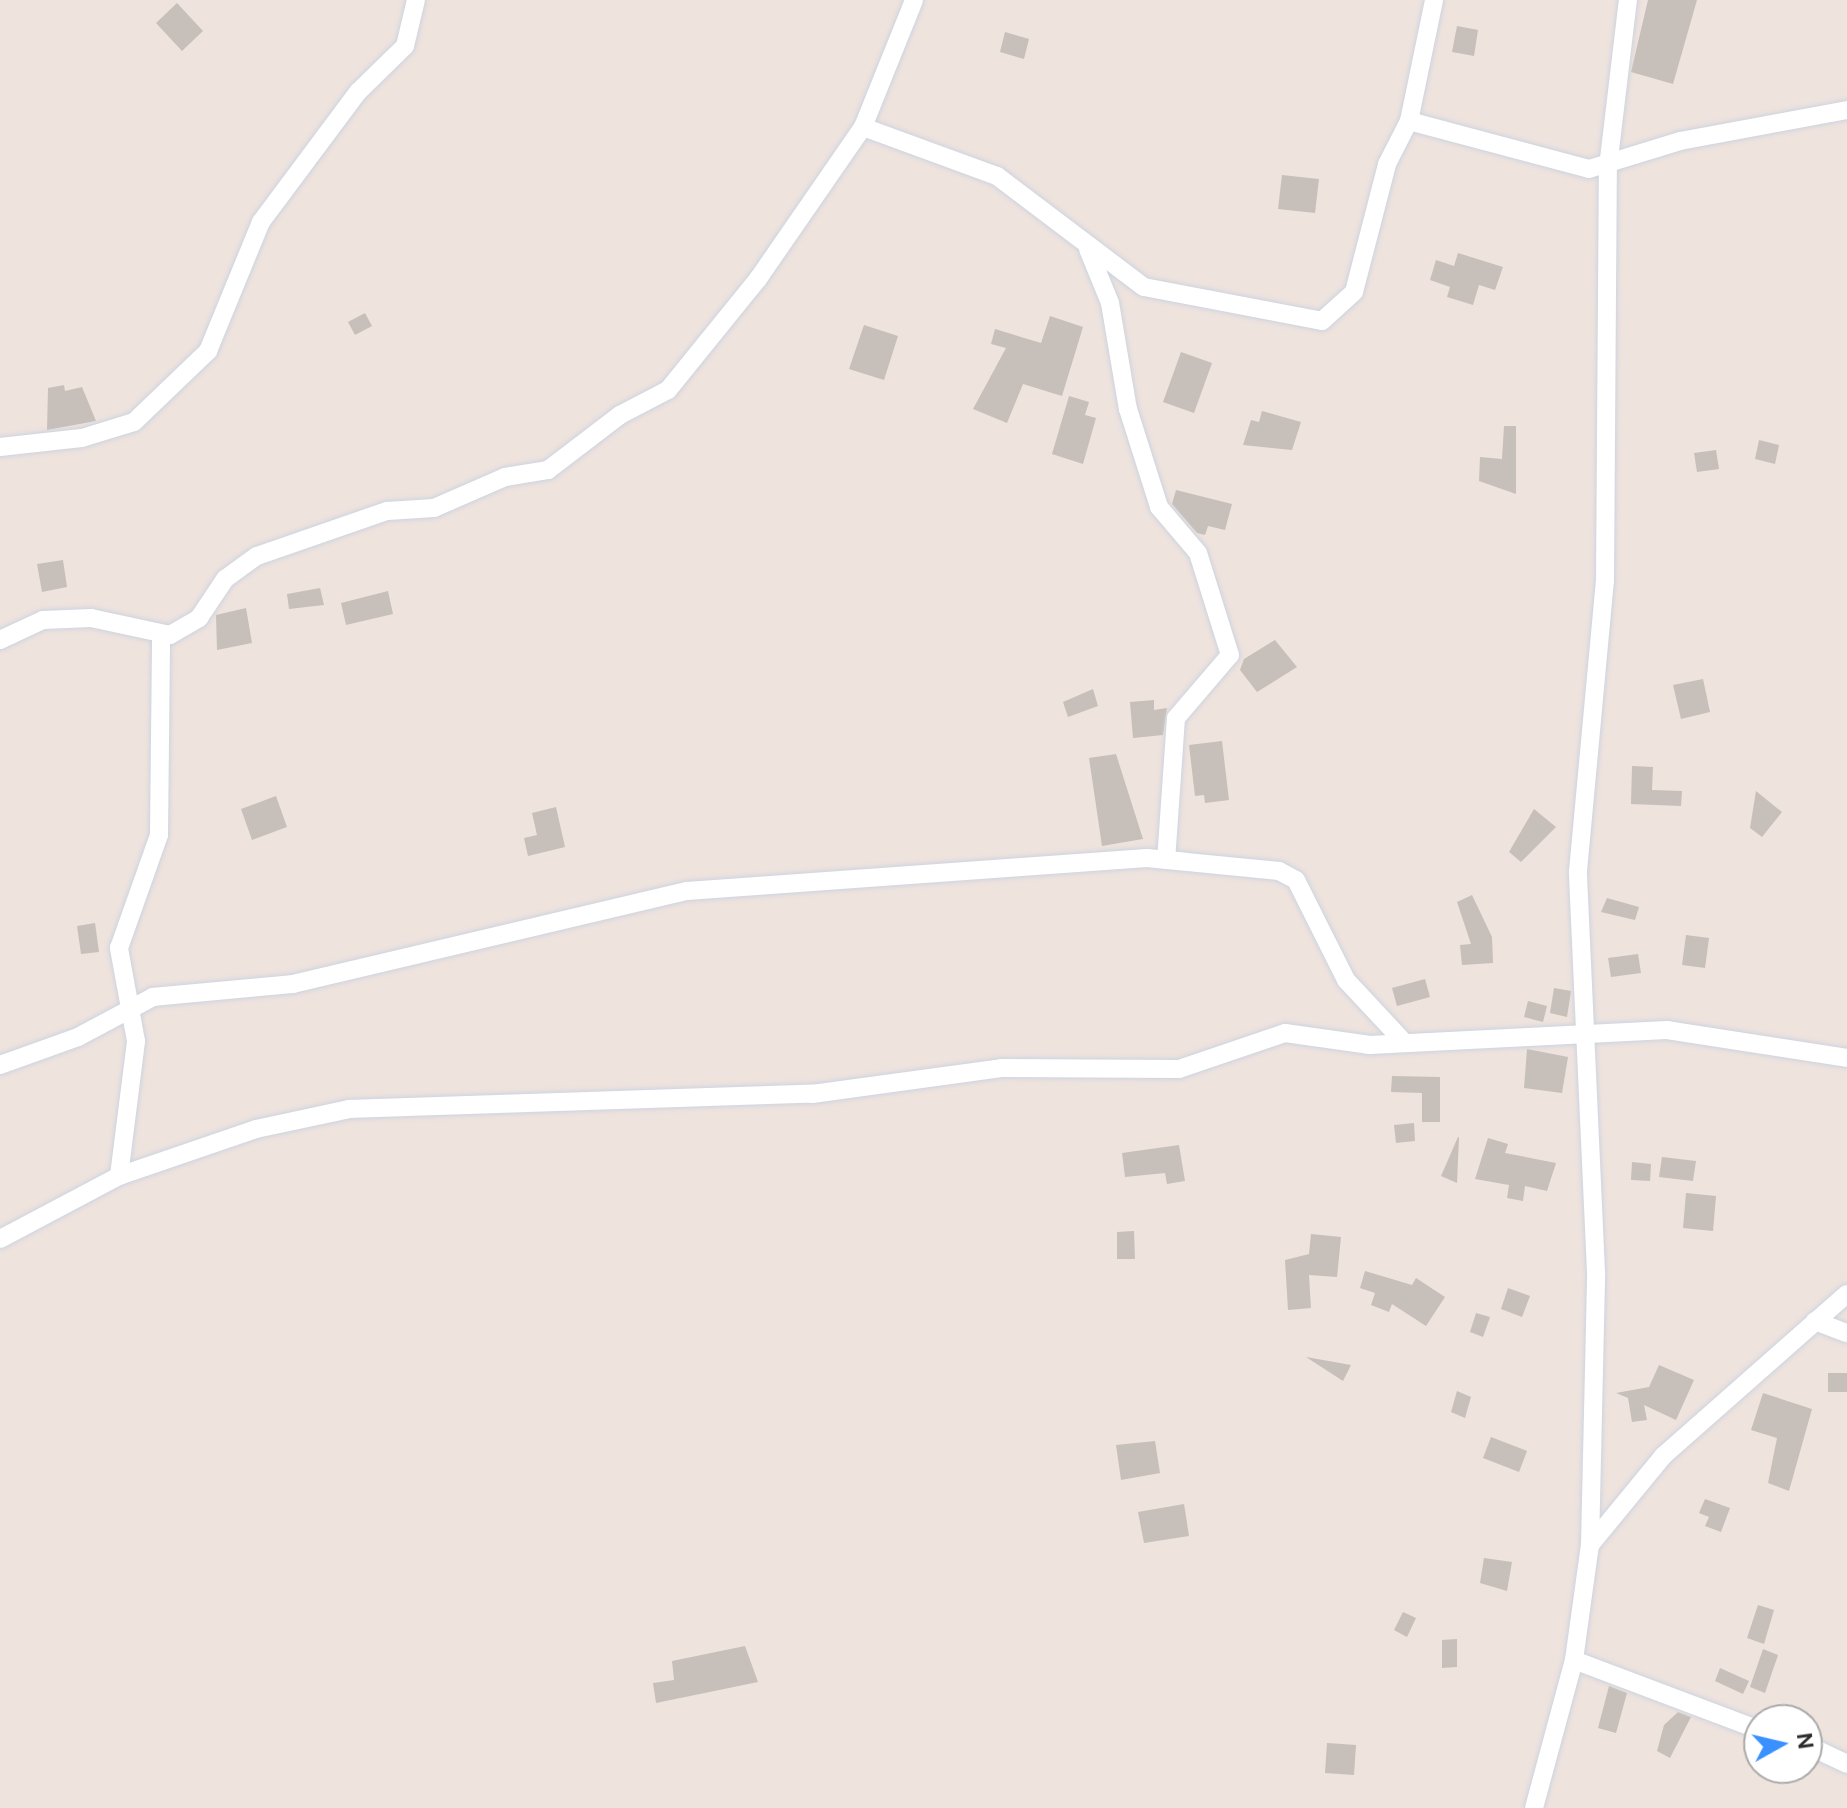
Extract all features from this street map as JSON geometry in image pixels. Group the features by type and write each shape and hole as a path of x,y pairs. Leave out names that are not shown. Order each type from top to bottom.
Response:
{"street":[{"path":"0,447 82,438 134,422 208,351 261,222 358,92 405,46 416,0"},
{"path":"0,640 43,620 91,618 161,636 190,625 225,579 257,556 387,511 434,508 505,477 548,470 620,415 668,390 758,279 863,127 914,0"},
{"path":"863,127 997,176 1088,249 1144,287 1183,299 1322,321 1354,292 1387,164 1409,121 1434,0"},
{"path":"1534,1808 1574,1660 1590,1545 1596,1272 1580,1029 1578,871 1605,581 1608,167 1628,0"},
{"path":"1409,121 1589,169 1608,167 1680,141 1847,110"},
{"path":"1088,249 1110,303 1128,409 1159,507 1198,553 1230,655 1176,718 1166,860"},
{"path":"119,1176 136,1041 128,1008 121,931 159,835 161,636"},
{"path":"5,1057 78,1037 128,1008 174,993 293,984 687,891 1166,860 1279,871 1296,880 1346,980 1402,1040"},
{"path":"0,1239 119,1176 256,1129 349,1109 812,1094 1001,1068 1179,1069 1285,1033 1357,1044 1580,1029 1691,1032 1847,1058"},
{"path":"1590,1545 1663,1456 1847,1294"},
{"path":"1815,1321 1847,1333"},
{"path":"1574,1660 1743,1724"},
{"path":"1823,1753 1847,1764"}],"building":[{"path":"1648,0 1697,0 1673,84 1631,72"},
{"path":"177,3 203,31 182,51 156,23"},
{"path":"1457,26 1478,30 1474,56 1452,52"},
{"path":"1005,32 1029,39 1024,59 1000,52"},
{"path":"1282,175 1319,179 1315,213 1278,209"},
{"path":"1458,253 1503,267 1495,290 1479,285 1473,305 1447,297 1450,287 1430,280 1436,260 1454,266"},
{"path":"365,313 372,326 355,335 348,322"},
{"path":"1050,316 1083,327 1062,396 1023,384 1007,423 973,409 1006,348 991,344 995,329 1041,343"},
{"path":"864,325 898,336 884,380 849,369"},
{"path":"1181,352 1212,363 1194,413 1163,402"},
{"path":"64,385 65,391 82,387 96,421 47,430 48,388"},
{"path":"1069,396 1089,402 1085,415 1096,418 1083,464 1052,454"},
{"path":"1262,411 1301,422 1292,450 1243,445 1251,420 1259,422"},
{"path":"1504,426 1516,426 1516,494 1479,481 1480,457 1502,459"},
{"path":"1759,440 1779,445 1775,464 1755,459"},
{"path":"1716,450 1719,469 1697,472 1694,453"},
{"path":"1176,490 1232,504 1225,530 1208,526 1205,535 1197,533 1172,504"},
{"path":"63,560 67,587 42,592 37,564"},
{"path":"320,588 324,605 289,609 287,594"},
{"path":"388,591 393,614 346,625 341,603"},
{"path":"246,608 252,643 217,650 216,615"},
{"path":"1275,640 1297,667 1257,692 1240,670 1244,659"},
{"path":"1703,679 1710,712 1681,719 1673,685"},
{"path":"1093,689 1098,706 1068,717 1063,702"},
{"path":"1154,700 1154,710 1167,708 1163,735 1133,738 1130,702"},
{"path":"1222,741 1229,800 1205,803 1204,795 1195,796 1189,745"},
{"path":"1116,754 1143,839 1102,846 1089,758"},
{"path":"1632,766 1653,767 1652,790 1682,791 1681,806 1631,804"},
{"path":"1756,791 1782,812 1762,837 1750,828"},
{"path":"276,796 287,827 252,840 241,809"},
{"path":"556,807 565,847 528,856 524,838 537,835 532,813"},
{"path":"1534,809 1556,827 1521,862 1509,852"},
{"path":"1472,895 1492,937 1493,963 1462,965 1460,945 1471,944 1457,902"},
{"path":"1607,898 1639,907 1635,920 1601,912"},
{"path":"95,923 99,952 81,954 77,926"},
{"path":"1686,935 1709,938 1705,968 1682,965"},
{"path":"1638,954 1641,973 1611,977 1608,958"},
{"path":"1425,979 1430,997 1397,1006 1392,988"},
{"path":"1554,988 1571,991 1567,1017 1550,1013"},
{"path":"1528,1001 1547,1006 1543,1022 1524,1017"},
{"path":"1527,1049 1568,1057 1562,1093 1524,1088"},
{"path":"1392,1076 1440,1077 1440,1122 1422,1122 1422,1093 1391,1092"},
{"path":"1414,1123 1415,1141 1396,1143 1394,1125"},
{"path":"1459,1137 1457,1183 1441,1176"},
{"path":"1488,1138 1508,1144 1505,1153 1556,1163 1547,1191 1525,1186 1523,1201 1507,1198 1509,1185 1475,1179"},
{"path":"1179,1145 1185,1181 1167,1184 1165,1173 1125,1177 1122,1153"},
{"path":"1662,1157 1696,1161 1693,1181 1659,1177"},
{"path":"1632,1162 1651,1164 1650,1181 1631,1180"},
{"path":"1686,1193 1716,1196 1713,1231 1683,1228"},
{"path":"1134,1231 1135,1259 1117,1259 1117,1232"},
{"path":"1311,1234 1341,1237 1337,1277 1309,1275 1311,1308 1288,1310 1285,1260 1309,1254"},
{"path":"1365,1271 1412,1285 1416,1278 1445,1297 1426,1326 1392,1304 1389,1312 1371,1305 1375,1293 1360,1288"},
{"path":"1508,1288 1530,1296 1522,1317 1501,1309"},
{"path":"1476,1313 1490,1317 1483,1337 1470,1332"},
{"path":"1306,1357 1351,1365 1343,1381"},
{"path":"1659,1365 1694,1380 1676,1420 1644,1405 1647,1420 1632,1422 1628,1398 1616,1393 1649,1387"},
{"path":"1828,1373 1847,1373 1847,1392 1828,1392"},
{"path":"1457,1391 1471,1397 1465,1418 1451,1412"},
{"path":"1763,1393 1812,1409 1789,1491 1768,1483 1777,1438 1751,1430"},
{"path":"1491,1437 1527,1451 1519,1472 1483,1458"},
{"path":"1155,1441 1160,1473 1121,1480 1116,1445"},
{"path":"1705,1499 1730,1508 1721,1532 1705,1526 1709,1517 1699,1513"},
{"path":"1184,1504 1189,1536 1144,1543 1138,1512"},
{"path":"1484,1558 1512,1562 1507,1591 1480,1583"},
{"path":"1758,1605 1774,1610 1764,1644 1747,1638"},
{"path":"1403,1612 1416,1618 1407,1637 1394,1630"},
{"path":"1457,1639 1457,1667 1442,1668 1442,1640"},
{"path":"745,1646 758,1682 656,1703 653,1683 674,1680 672,1661"},
{"path":"1763,1649 1778,1655 1765,1693 1750,1687"},
{"path":"1720,1668 1749,1681 1743,1694 1715,1681"},
{"path":"1609,1686 1627,1693 1616,1733 1598,1728"},
{"path":"1678,1712 1691,1717 1670,1758 1657,1751 1664,1725"},
{"path":"1327,1743 1356,1745 1354,1775 1325,1773"}]}
